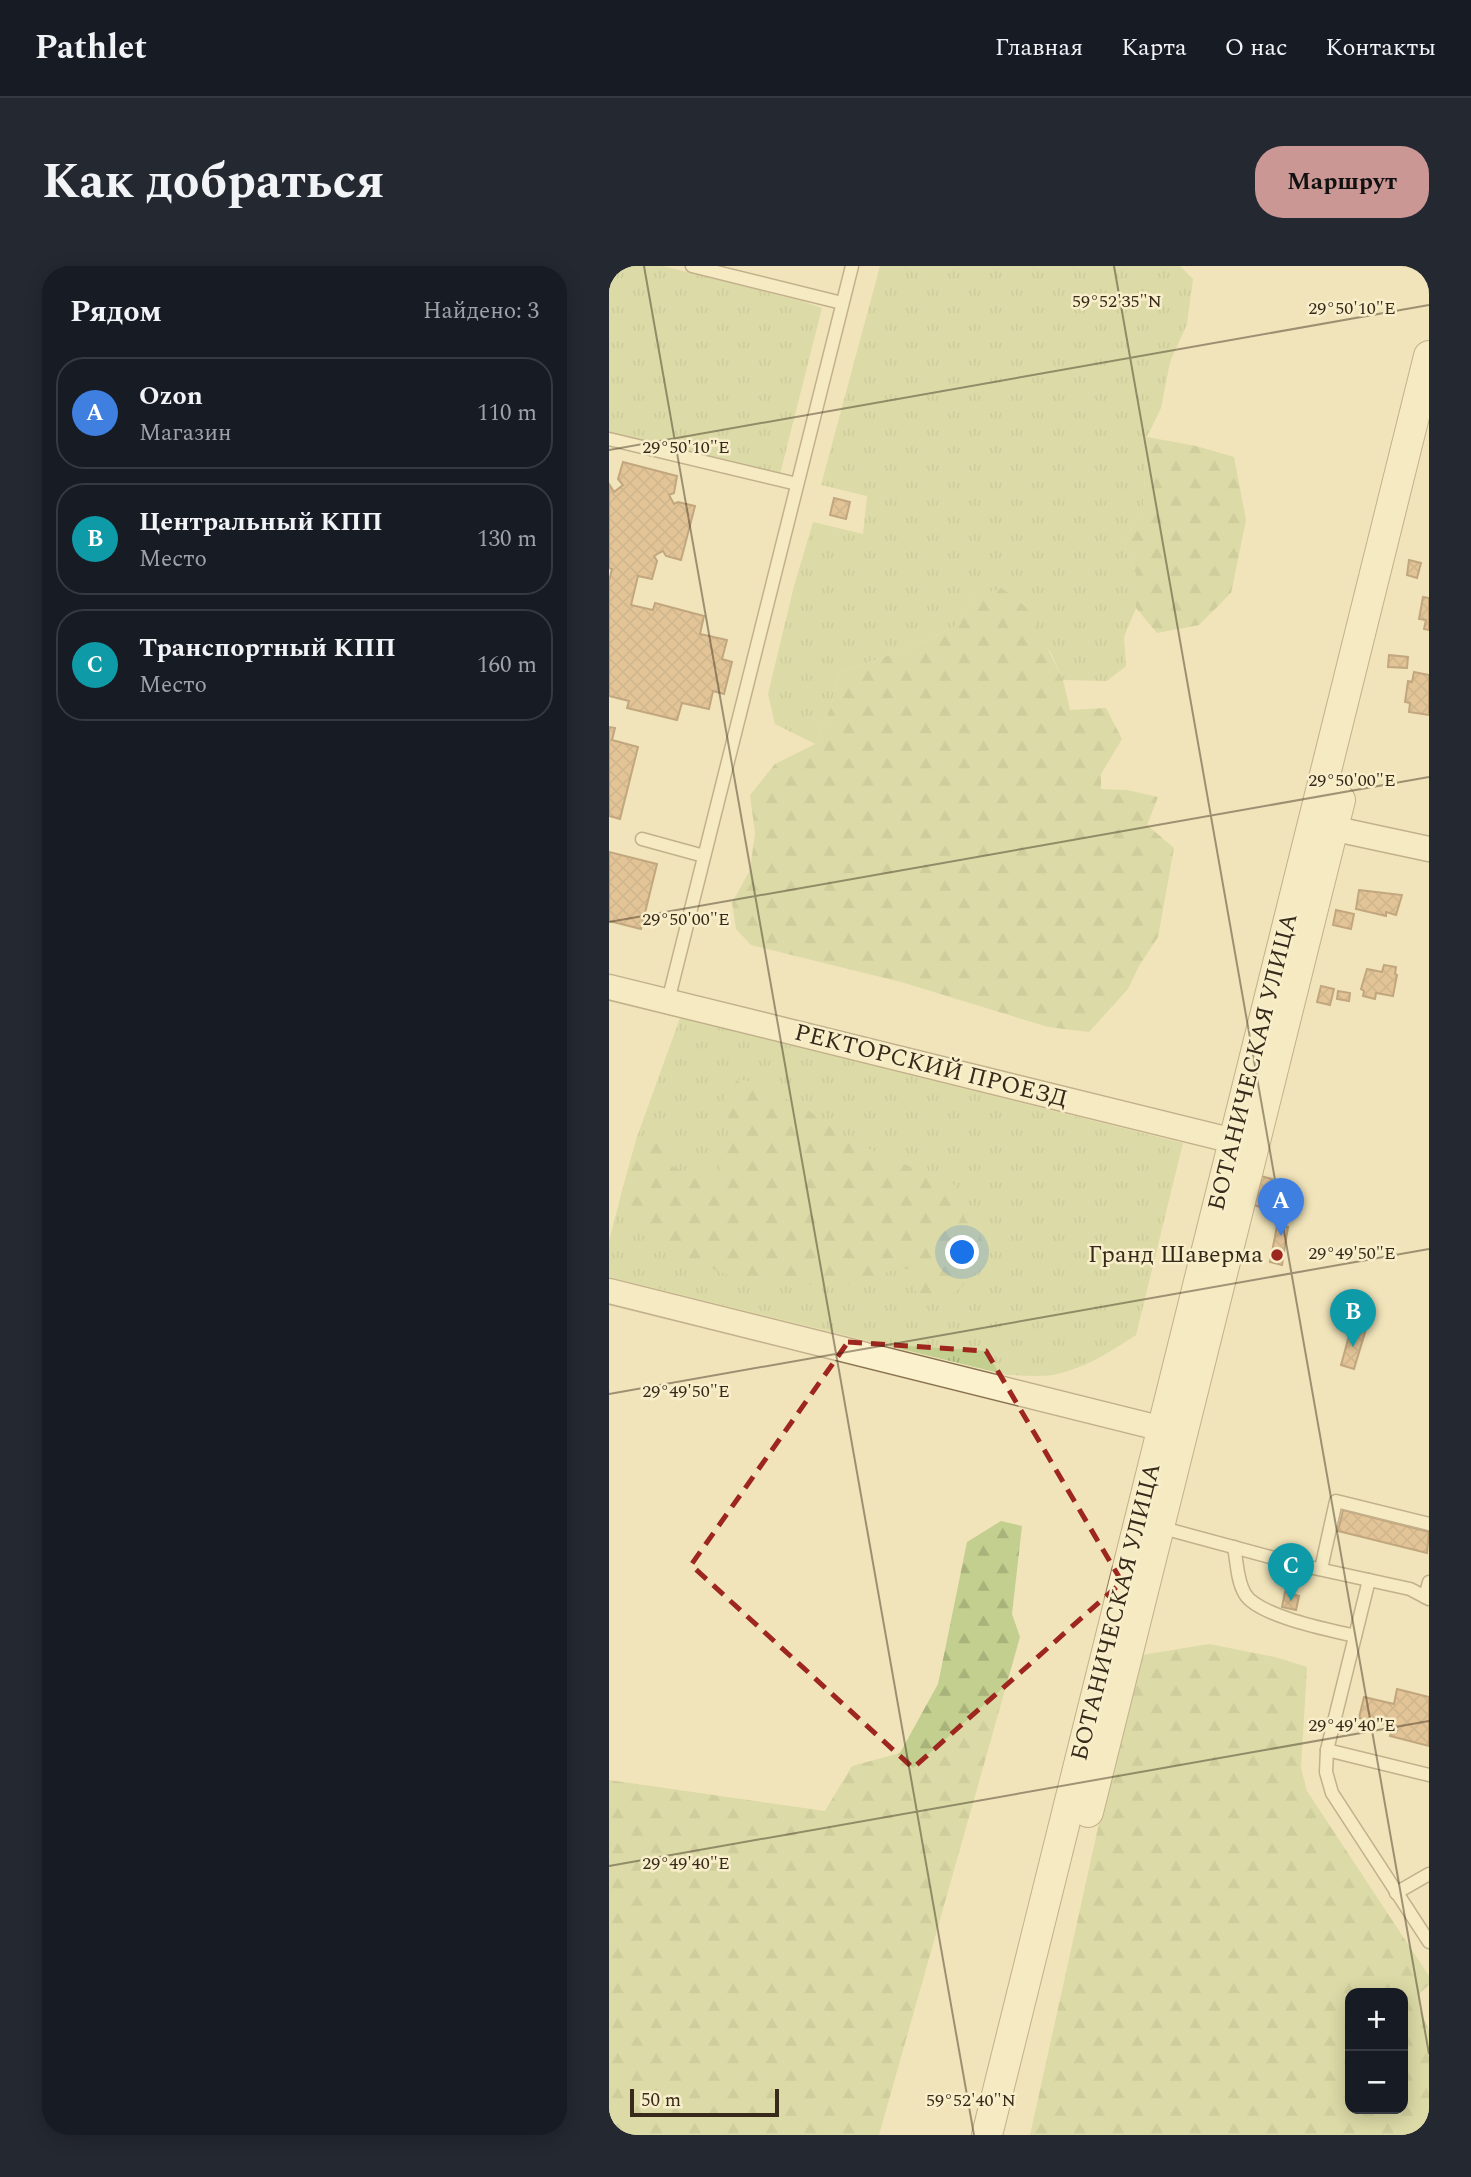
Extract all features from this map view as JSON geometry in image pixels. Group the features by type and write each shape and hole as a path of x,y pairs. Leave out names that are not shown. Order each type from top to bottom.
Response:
{"street":[{"name":"БОТАНИЧЕСКАЯ УЛИЦА","path":"1008,2135 1149,1524 1322,826 1429,356"},
{"name":"БОТАНИЧЕСКАЯ УЛИЦА","path":"1322,826 1429,442"},
{"path":"1322,826 1429,849"},
{"name":"РЕКТОРСКИЙ ПРОЕЗД","path":"609,986 1243,1144"},
{"path":"609,1291 1172,1431"},
{"name":"БОТАНИЧЕСКАЯ УЛИЦА","path":"987,2135 1149,1524"}],"lane":[{"path":"692,266 726,270 842,303"},
{"path":"667,1001 852,266"},
{"path":"609,439 797,484"},
{"path":"642,839 704,856"},
{"path":"1321,1569 1336,1501 1429,1524"},
{"path":"1149,1524 1321,1569 1410,1589 1427,1598 1429,1582"},
{"path":"1234,1547 1239,1581 1246,1597 1261,1608 1287,1618 1355,1636"},
{"path":"1369,1580 1327,1750 1326,1772 1332,1793 1395,1894 1429,1942"},
{"path":"1327,1750 1429,1775"},
{"path":"1395,1894 1429,1874"}],"highlighted area":[{"path":"848,1342 986,1351 1122,1582 913,1768 691,1565"}],"green space":[{"path":"609,266 663,266 822,308 780,474 609,433"},
{"path":"880,266 1180,266 1193,279 1187,324 1170,362 1161,408 1147,437 1143,511 1131,530 1125,549 1136,574 1136,608 1124,637 1126,666 1107,681 1063,680 1050,651 977,594 954,627 917,645 839,673 830,709 815,744 775,724 768,694 794,586 813,522 863,534 867,496 821,485"},
{"path":"1147,437 1196,446 1234,457 1246,520 1231,593 1199,625 1157,633 1136,608 1136,574 1125,549 1131,530 1143,511"},
{"path":"1003,589 1028,609 1063,680 1070,710 1106,708 1122,739 1101,774 1101,789 1127,790 1158,797 1147,825 1174,848 1158,937 1128,989 1089,1032 1048,1027 901,982 751,945 736,929 732,903 750,870 755,833 750,795 775,764 815,744 830,709 839,673 917,645 954,627 977,594"},
{"path":"680,1018 1183,1143 1136,1335 1075,1369 1047,1376 1007,1375 609,1277 609,1241 621,1195 637,1137"},
{"path":"738,1079 752,1082 808,1110 844,1138 909,1166 947,1177 960,1192 965,1219 985,1244 981,1268 962,1287 947,1297 917,1296 914,1283 920,1269 896,1269 837,1288 725,1274 677,1254 642,1217 625,1206 621,1195 637,1137 655,1132 668,1149 672,1166 698,1180 717,1176 729,1135 724,1097"},
{"path":"1001,1521 1022,1526 1012,1614 1020,1637 879,2135 609,2135 609,1780 825,1811 852,1766 900,1753 938,1684 967,1542"},
{"path":"1209,1644 1275,1657 1307,1667 1301,1768 1307,1791 1429,1976 1429,1985 1420,1993 1419,2008 1429,2030 1429,2135 1030,2135 1136,1656"}],"building":[{"path":"623,462 677,476 674,493 669,495 674,504 678,502 695,506 681,560 666,556 663,551 654,556 657,561 652,579 638,576 631,605 653,610 655,603 704,616 700,634 727,640 722,659 732,662 724,694 713,691 709,709 682,703 677,720 627,708 629,701 609,696 609,581 612,569 609,568 609,484 614,492 623,485 618,479"},
{"path":"834,498 850,502 846,519 830,515"},
{"path":"1409,560 1421,563 1417,578 1407,575"},
{"path":"1423,597 1429,598 1429,630 1424,629 1426,620 1419,619"},
{"path":"1389,655 1408,657 1407,668 1388,667"},
{"path":"1414,672 1429,675 1429,715 1409,712 1410,703 1405,702 1408,681 1412,682"},
{"path":"609,727 615,728 612,740 638,747 620,819 609,816"},
{"path":"609,852 657,864 641,929 609,921"},
{"path":"1359,890 1402,895 1396,915 1386,912 1386,916 1356,909"},
{"path":"1336,910 1354,914 1351,929 1333,925"},
{"path":"1384,965 1396,967 1393,996 1376,993 1375,999 1363,996 1364,991 1361,989 1367,969 1382,972"},
{"path":"1321,986 1334,989 1330,1005 1317,1002"},
{"path":"1338,991 1350,993 1349,1001 1337,999"},
{"path":"1261,1176 1272,1179 1264,1208 1253,1205"},
{"path":"1277,1226 1288,1227 1282,1265 1270,1262"},
{"path":"1352,1325 1366,1329 1354,1369 1341,1365"},
{"path":"1343,1510 1429,1532 1427,1553 1338,1531"},
{"path":"1285,1592 1299,1596 1296,1610 1282,1607"},
{"path":"1397,1689 1429,1697 1429,1746 1390,1736 1393,1726 1359,1718 1364,1697 1394,1704"}],"place":[{"name":"Ozon","path":"1281,1236"},
{"name":"Гранд Шаверма","path":"1277,1255"},
{"name":"Центральный КПП","path":"1353,1347"},
{"name":"Транспортный КПП","path":"1291,1601"}]}
